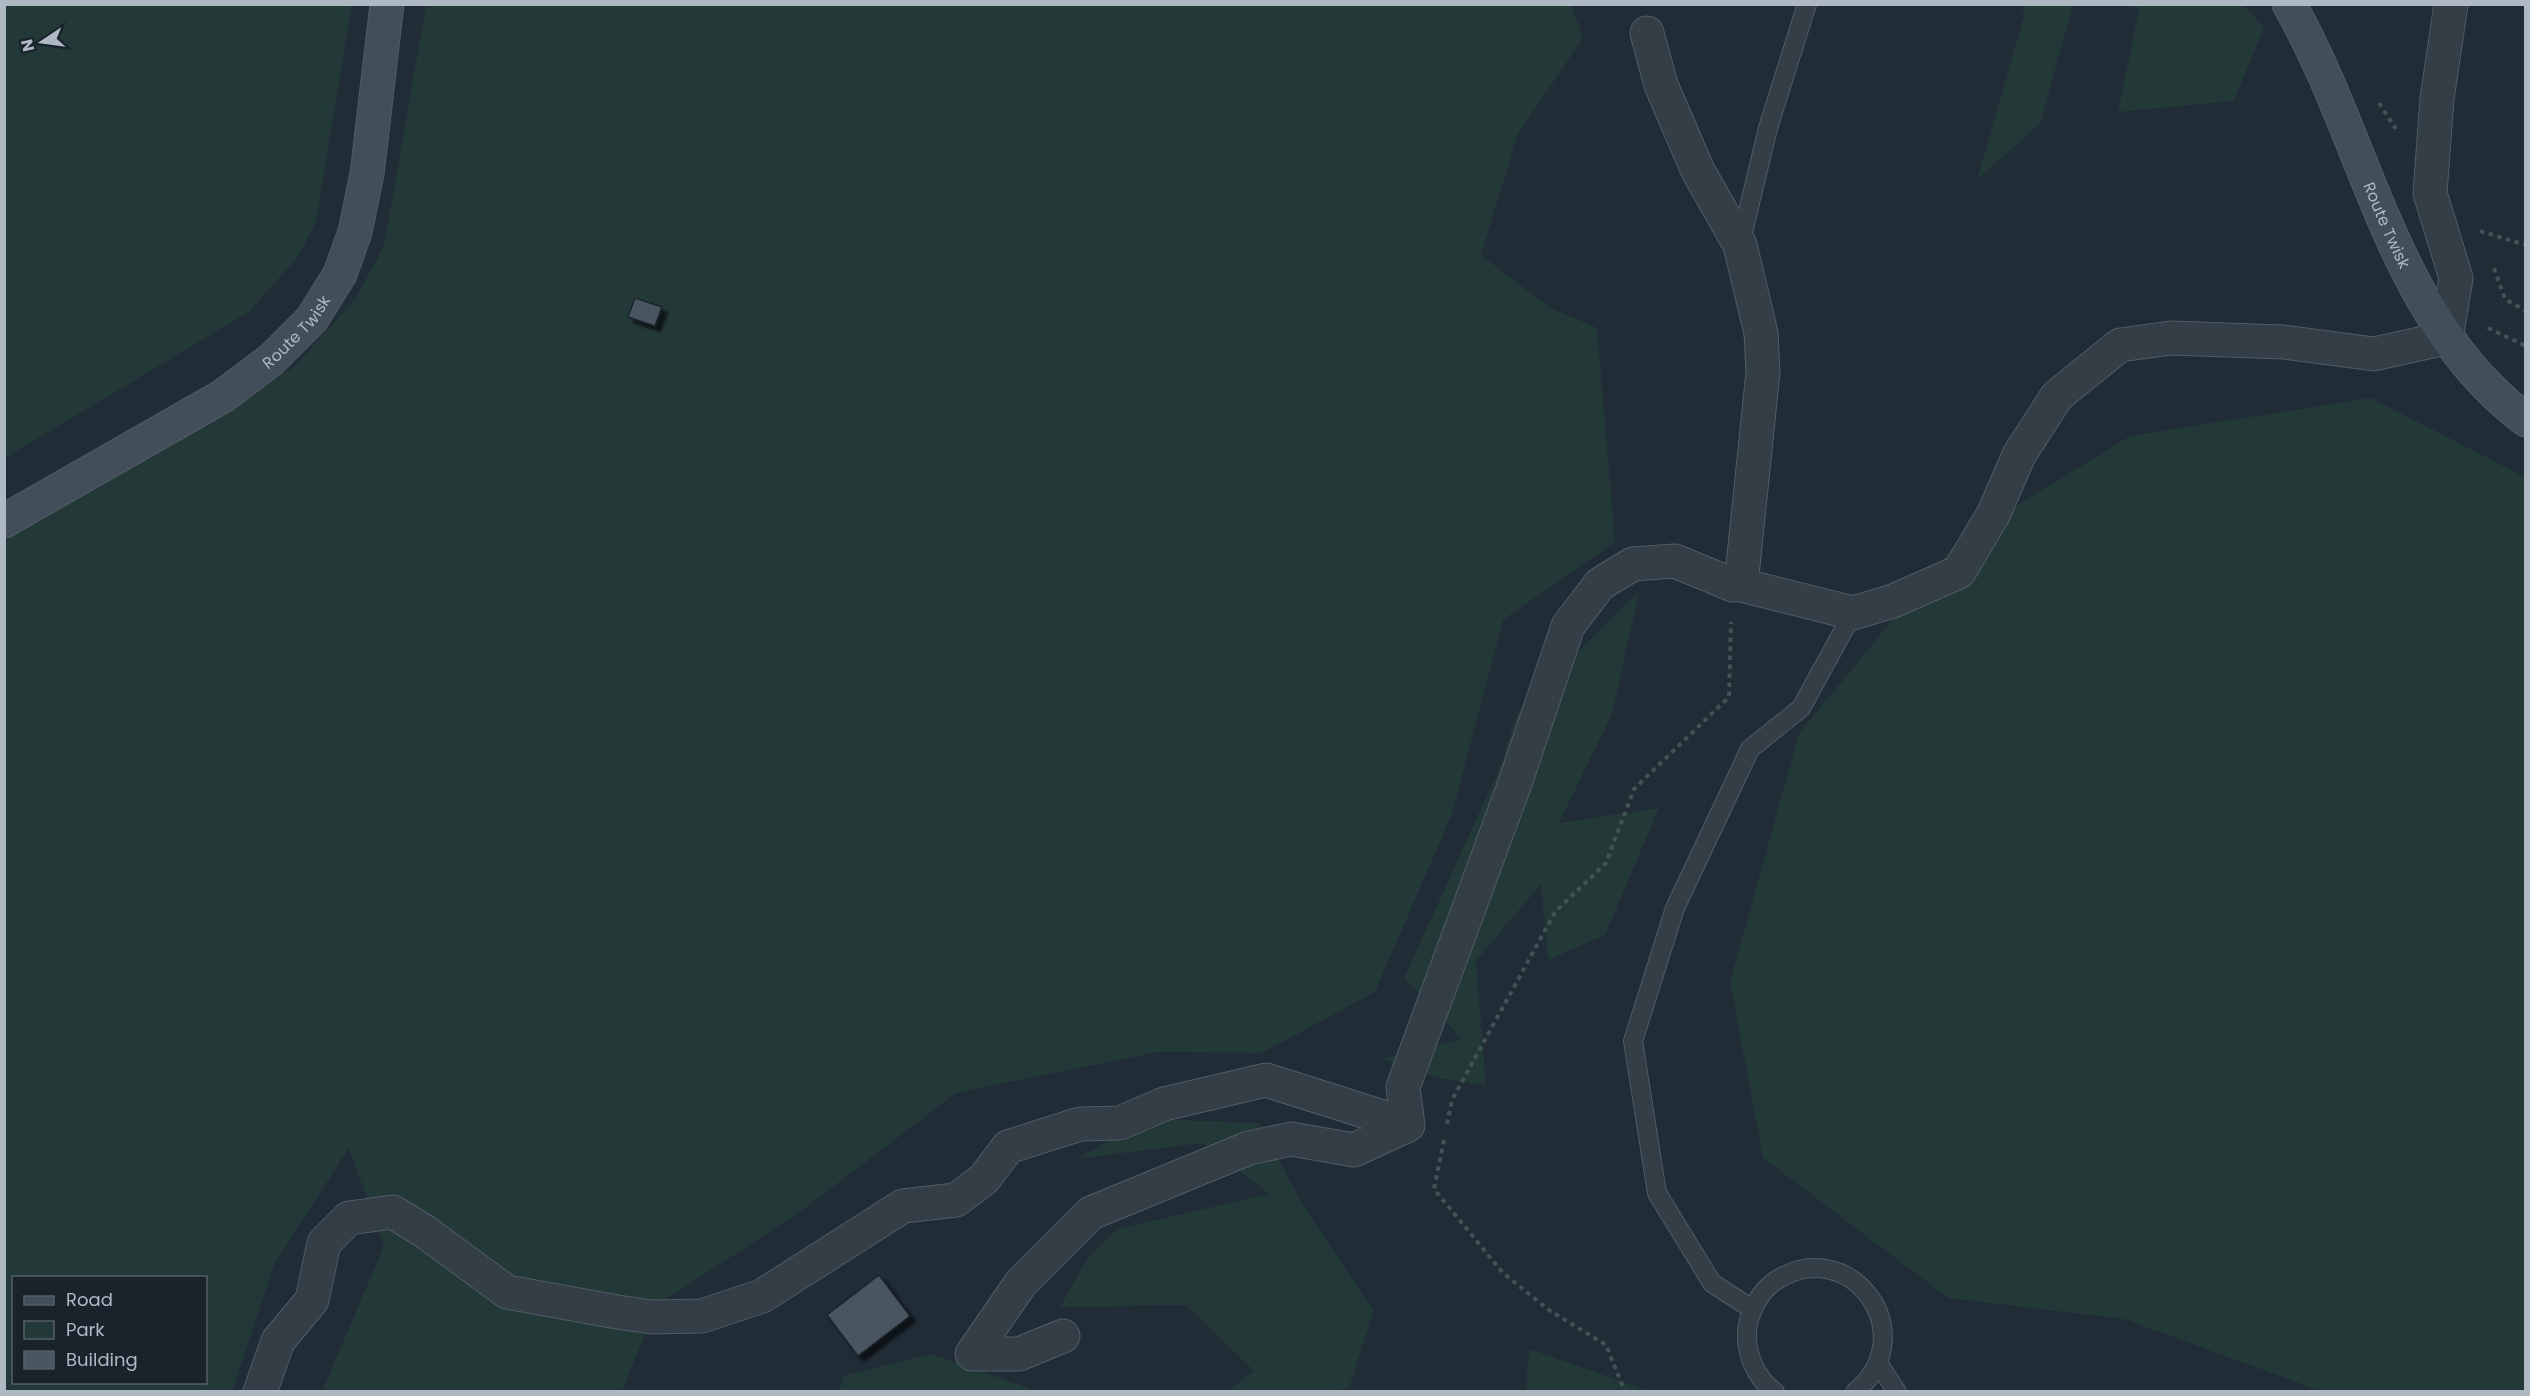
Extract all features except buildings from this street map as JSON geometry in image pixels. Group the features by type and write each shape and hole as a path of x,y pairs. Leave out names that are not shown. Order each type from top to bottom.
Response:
{"main road":[{"name":"Route Twisk","path":"4,521 238,385 272,359 312,319 340,274 355,232 367,174 387,4"},
{"name":"Route Twisk","path":"2289,4 2336,100 2408,272 2446,338 2494,392 2526,420"}],"street":[{"path":"1408,1125 1402,1087 1515,783 1568,626 1600,584 1633,564 1675,561 1737,585 1853,613 1893,601 1959,572 1995,513 2019,455 2057,396 2120,345 2171,338 2272,342 2374,354 2446,338 2456,278 2430,193 2437,99 2451,4"},
{"path":"1647,33 1661,85 1698,171 1740,245 1761,333 1763,372 1737,585"},
{"path":"260,1392 278,1341 312,1300 324,1243 349,1218 393,1212 424,1231 507,1292 652,1317 702,1316 762,1296 903,1206 956,1200 984,1179 1008,1147 1080,1124 1120,1123 1164,1104 1266,1080 1408,1125"},
{"path":"1063,1336 1018,1354 972,1354 1021,1283 1091,1213 1249,1148 1291,1138 1354,1150 1408,1125"}],"lane":[{"path":"1740,245 1768,128 1807,4"},
{"path":"1752,1310 1712,1283 1657,1193 1633,1041 1675,908 1750,749 1801,708 1853,613"},
{"path":"1775,1392 1756,1371 1748,1352 1747,1330 1752,1310 1765,1289 1784,1275 1806,1268 1830,1270 1852,1279 1870,1295 1881,1317 1883,1340 1878,1363 1867,1382 1854,1392"},
{"path":"1878,1363 1898,1392"}],"path":[{"path":"2480,232 2484,243"},
{"path":"2493,265 2505,299 2526,311"},
{"path":"1625,1392 1606,1345 1549,1310 1503,1273 1434,1189 1452,1100 1555,912 1606,863 1634,789 1729,697 1737,585"}],"green space":[{"path":"1571,4 1583,38 1518,134 1481,255 1549,307 1597,328 1615,542 1503,620 1452,814 1375,992 1262,1053 1157,1052 956,1093 800,1212 657,1305 622,1391 322,1391 384,1246 349,1148 275,1263 232,1391 5,1391 4,540 294,367 355,299 384,246 426,5"},
{"path":"4,5 352,5 316,222 297,258 249,312 5,458"},
{"path":"2022,5 2073,5 2040,124 1977,180 2024,16"},
{"path":"2113,5 2244,5 2264,28 2234,101 2118,112 2139,8"},
{"path":"2371,398 2525,477 2525,1391 2321,1391 2124,1319 1948,1298 1763,1158 1730,982 1799,733 1957,542 2130,436"},
{"path":"1639,592 1612,714 1559,823 1659,808 1605,935 1548,960 1541,884 1476,961 1486,1085 1439,1078 1381,1059 1462,1039 1404,978 1500,767 1518,711"},
{"path":"1150,1119 1259,1123 1302,1203 1374,1311 1349,1388 1334,1392 1226,1392 1254,1371 1186,1305 1060,1307 1088,1257 1117,1229 1269,1194 1203,1143 1076,1159"},
{"path":"1530,1349 1650,1391 1525,1391"},
{"path":"931,1354 1037,1391 839,1392 843,1376"}]}
